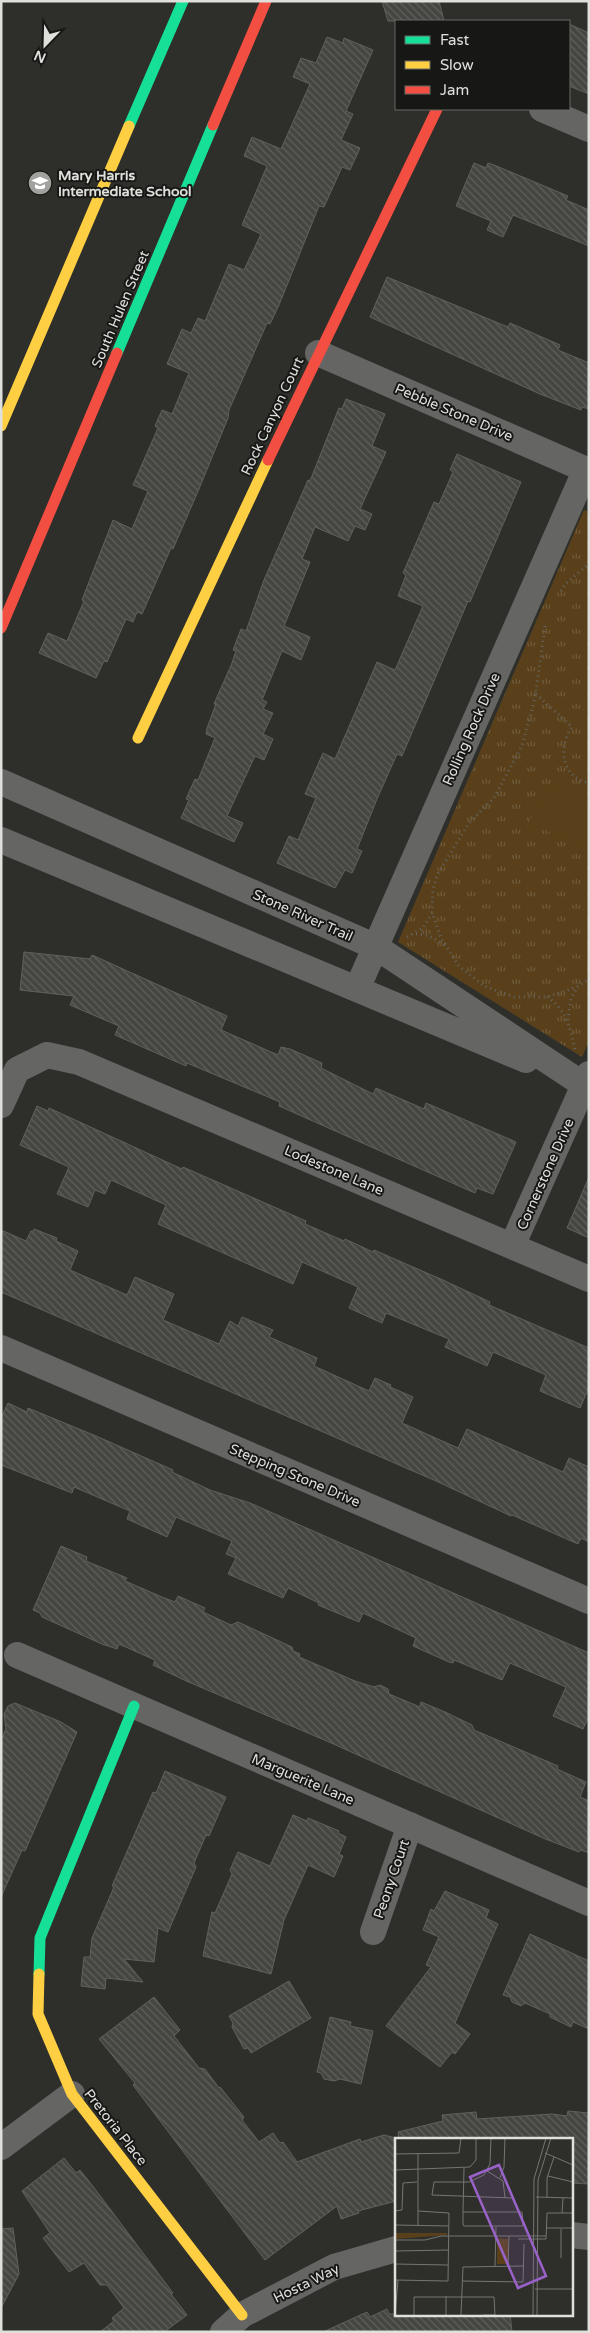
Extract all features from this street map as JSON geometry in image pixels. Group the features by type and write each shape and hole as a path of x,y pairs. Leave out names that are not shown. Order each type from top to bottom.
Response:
{"street":[{"path":"1,426 183,1"},
{"name":"South Hulen Street","path":"1,628 266,1"},
{"name":"Rock Canyon Court","path":"138,738 318,353 437,110"},
{"path":"544,110 589,129"},
{"name":"Pebble Stone Drive","path":"318,353 587,470"},
{"name":"Rolling Rock Drive","path":"357,989 587,470"},
{"name":"Stone River Trail","path":"1,782 376,947 587,1082"},
{"path":"1,840 357,989 587,1082"},
{"name":"Lodestone Lane","path":"1,1105 17,1070 47,1054 79,1062 589,1279"},
{"name":"Cornerstone Drive","path":"512,1246 587,1082"},
{"name":"Stepping Stone Drive","path":"1,1348 589,1601"},
{"name":"Marguerite Lane","path":"17,1655 589,1903"},
{"name":"Pretoria Place","path":"134,1706 40,1938 38,2014 72,2094 242,2315"},
{"name":"Peony Court","path":"373,1932 410,1826"},
{"path":"1,2146 72,2094"},
{"path":"572,2235 589,2238"},
{"name":"Hosta Way","path":"223,2332 242,2315 334,2267 395,2249"}],"path":[{"path":"561,592 565,584 589,564"},
{"path":"547,616 536,693 522,746 494,798 469,822 437,875 433,890 432,912 441,938 459,966 484,986 514,997 546,997 577,987 589,978"},
{"path":"536,693 572,727 564,741 563,758 567,768 574,776 589,784"},
{"path":"432,912 423,928 415,934 427,935 447,947"},
{"path":"546,997 560,1008 568,1023 569,1004 577,987"}],"green space":[{"path":"584,510 589,512 589,1041 582,1057 398,942"},
{"path":"545,784 589,803 589,849 529,823"}],"building":[{"path":"382,1 439,1 444,20 395,20 388,21"},
{"path":"570,24 589,33 589,94 570,86"},
{"path":"327,37 343,43 344,38 373,50 346,111 353,114 341,140 360,148 350,170 342,167 324,207 319,206 279,305 270,324 267,323 229,410 228,418 199,489 142,614 137,612 133,622 126,619 107,662 104,661 96,678 39,653 48,633 67,641 84,601 82,600 113,520 132,529 148,491 133,485 158,428 155,426 162,410 172,414 189,373 167,364 182,329 191,333 198,318 205,321 229,264 244,270 261,234 242,225 267,166 244,156 252,137 281,149 310,84 293,77 301,58 316,63"},
{"path":"474,163 486,168 488,163 494,165 568,196 566,200 589,210 589,246 513,215 503,237 487,230 491,221 456,206"},
{"path":"387,277 508,327 510,323 560,345 558,350 589,363 589,409 582,407 581,410 540,394 370,317"},
{"path":"346,399 385,414 372,446 386,452 360,509 372,514 365,530 355,526 348,541 315,527 302,559 310,562 284,626 310,637 301,660 282,651 262,700 267,702 263,709 273,713 263,734 273,739 264,760 255,756 227,816 243,823 234,842 181,818 189,800 186,799 195,779 198,780 215,738 206,734 207,728 216,704 214,704 232,663 236,651 233,650 241,629 246,631 264,580 308,480 310,481 339,408 342,409"},
{"path":"457,454 521,482 402,756 397,754 377,799 357,849 362,851 352,873 345,870 335,888 277,863 289,836 298,840 316,798 305,794 323,753 335,759 377,662 395,670 423,606 398,596 406,575 403,573 434,502 439,504 453,472 450,470"},
{"path":"24,952 90,959 92,955 227,1016 221,1030 278,1055 281,1047 290,1049 322,1063 321,1068 373,1094 376,1088 424,1109 426,1103 516,1142 493,1194 477,1188 475,1193 279,1106 280,1102 187,1063 186,1066 115,1035 119,1026 70,1005 74,996 20,990"},
{"path":"37,1106 48,1111 49,1108 182,1169 183,1167 306,1221 305,1224 344,1241 345,1239 373,1252 374,1250 443,1280 490,1302 489,1305 589,1348 589,1387 580,1408 540,1391 546,1375 493,1352 487,1366 445,1347 449,1339 386,1313 382,1323 349,1308 358,1287 302,1262 293,1284 158,1224 166,1205 111,1180 105,1194 95,1190 88,1207 57,1194 69,1167 20,1145"},
{"path":"589,1177 589,1238 567,1228"},
{"path":"34,1229 57,1238 56,1241 78,1251 70,1270 127,1295 135,1277 174,1294 163,1320 219,1344 230,1321 238,1326 242,1317 273,1330 269,1337 317,1358 314,1366 369,1391 375,1378 391,1385 390,1387 413,1397 402,1423 458,1448 467,1429 563,1472 569,1458 589,1467 589,1542 581,1538 578,1544 511,1516 436,1481 1,1292 1,1230 26,1241"},
{"path":"8,1403 27,1412 28,1408 96,1436 173,1470 172,1472 210,1490 250,1503 589,1653 589,1716 583,1729 553,1716 566,1687 510,1663 502,1680 454,1660 453,1663 449,1662 413,1646 416,1638 363,1613 359,1622 318,1605 319,1603 288,1588 283,1598 228,1574 236,1558 226,1554 232,1541 176,1517 167,1537 127,1519 130,1511 74,1487 72,1493 1,1465 1,1418"},
{"path":"61,1546 87,1557 86,1561 127,1578 125,1581 175,1602 178,1596 205,1608 203,1612 231,1625 238,1622 292,1647 293,1651 300,1654 299,1657 355,1681 374,1687 380,1685 388,1689 389,1694 420,1707 421,1702 445,1712 472,1725 474,1730 558,1766 557,1769 586,1782 580,1797 589,1801 589,1853 581,1850 579,1852 543,1838 329,1742 184,1680 153,1665 155,1660 119,1644 117,1649 102,1644 42,1617 40,1613 33,1610"},
{"path":"15,1703 61,1722 77,1732 25,1851 22,1850 1,1897 1,1740 6,1729 4,1714 8,1706"},
{"path":"165,1771 226,1797 209,1836 206,1835 194,1863 196,1867 168,1932 158,1928 154,1962 124,1959 143,1982 106,1978 105,1989 81,1986 84,1957 90,1957 92,1938 114,1887 112,1886 153,1792 156,1793"},
{"path":"293,1815 307,1821 308,1818 339,1831 338,1833 346,1837 339,1854 343,1856 334,1877 308,1865 284,1920 271,1974 203,1956 212,1912 215,1913 232,1874 230,1870 238,1852 270,1866"},
{"path":"445,1891 489,1910 486,1918 498,1924 455,2023 470,2034 455,2054 452,2052 440,2067 386,2026 431,1967 426,1965 439,1937 423,1930 431,1909 434,1911"},
{"path":"530,1934 589,1961 589,2029 573,2022 571,2027 550,2017 550,2014 525,2003 521,2006 512,2002 510,1997 503,1995"},
{"path":"289,1981 311,2018 251,2053 248,2048 244,2049 232,2027 233,2023 229,2016"},
{"path":"154,1997 180,2030 174,2036 199,2068 205,2069 220,2087 244,2117 242,2120 259,2142 273,2133 280,2143 283,2142 297,2162 360,2139 361,2142 384,2135 396,2138 395,2201 358,2211 359,2213 341,2219 337,2206 265,2260 133,2085 135,2083 99,2039"},
{"path":"330,2017 351,2022 350,2026 373,2031 361,2084 340,2079 334,2081 324,2079 321,2073 317,2072"},
{"path":"568,2111 589,2113 589,2184 572,2183 572,2138 399,2138 398,2132 443,2121 442,2115 476,2112 477,2119 552,2114 567,2116"},
{"path":"64,2158 76,2173 80,2170 95,2189 173,2293 171,2294 187,2315 164,2332 100,2332 114,2321 112,2318 124,2308 107,2285 100,2285 84,2263 69,2272 43,2238 50,2233 22,2191"},
{"path":"13,2228 19,2274 1,2308 1,2229"},
{"path":"387,2309 389,2314 395,2314 395,2316 510,2316 512,2332 323,2332 367,2312 370,2317"}],"traffic: fast":[{"path":"129,126 183,1"},
{"path":"117,353 213,125"},
{"path":"39,1974 40,1938 134,1706"}],"traffic: slow":[{"path":"1,426 129,126"},
{"path":"138,738 268,460"},
{"path":"39,1974 38,2014 72,2094 242,2315"}],"traffic: jam":[{"path":"213,125 266,1"},
{"path":"268,460 437,110"},
{"path":"1,628 117,353"}],"place":[{"name":"Mary Harris Intermediate School","path":"40,183"}]}
